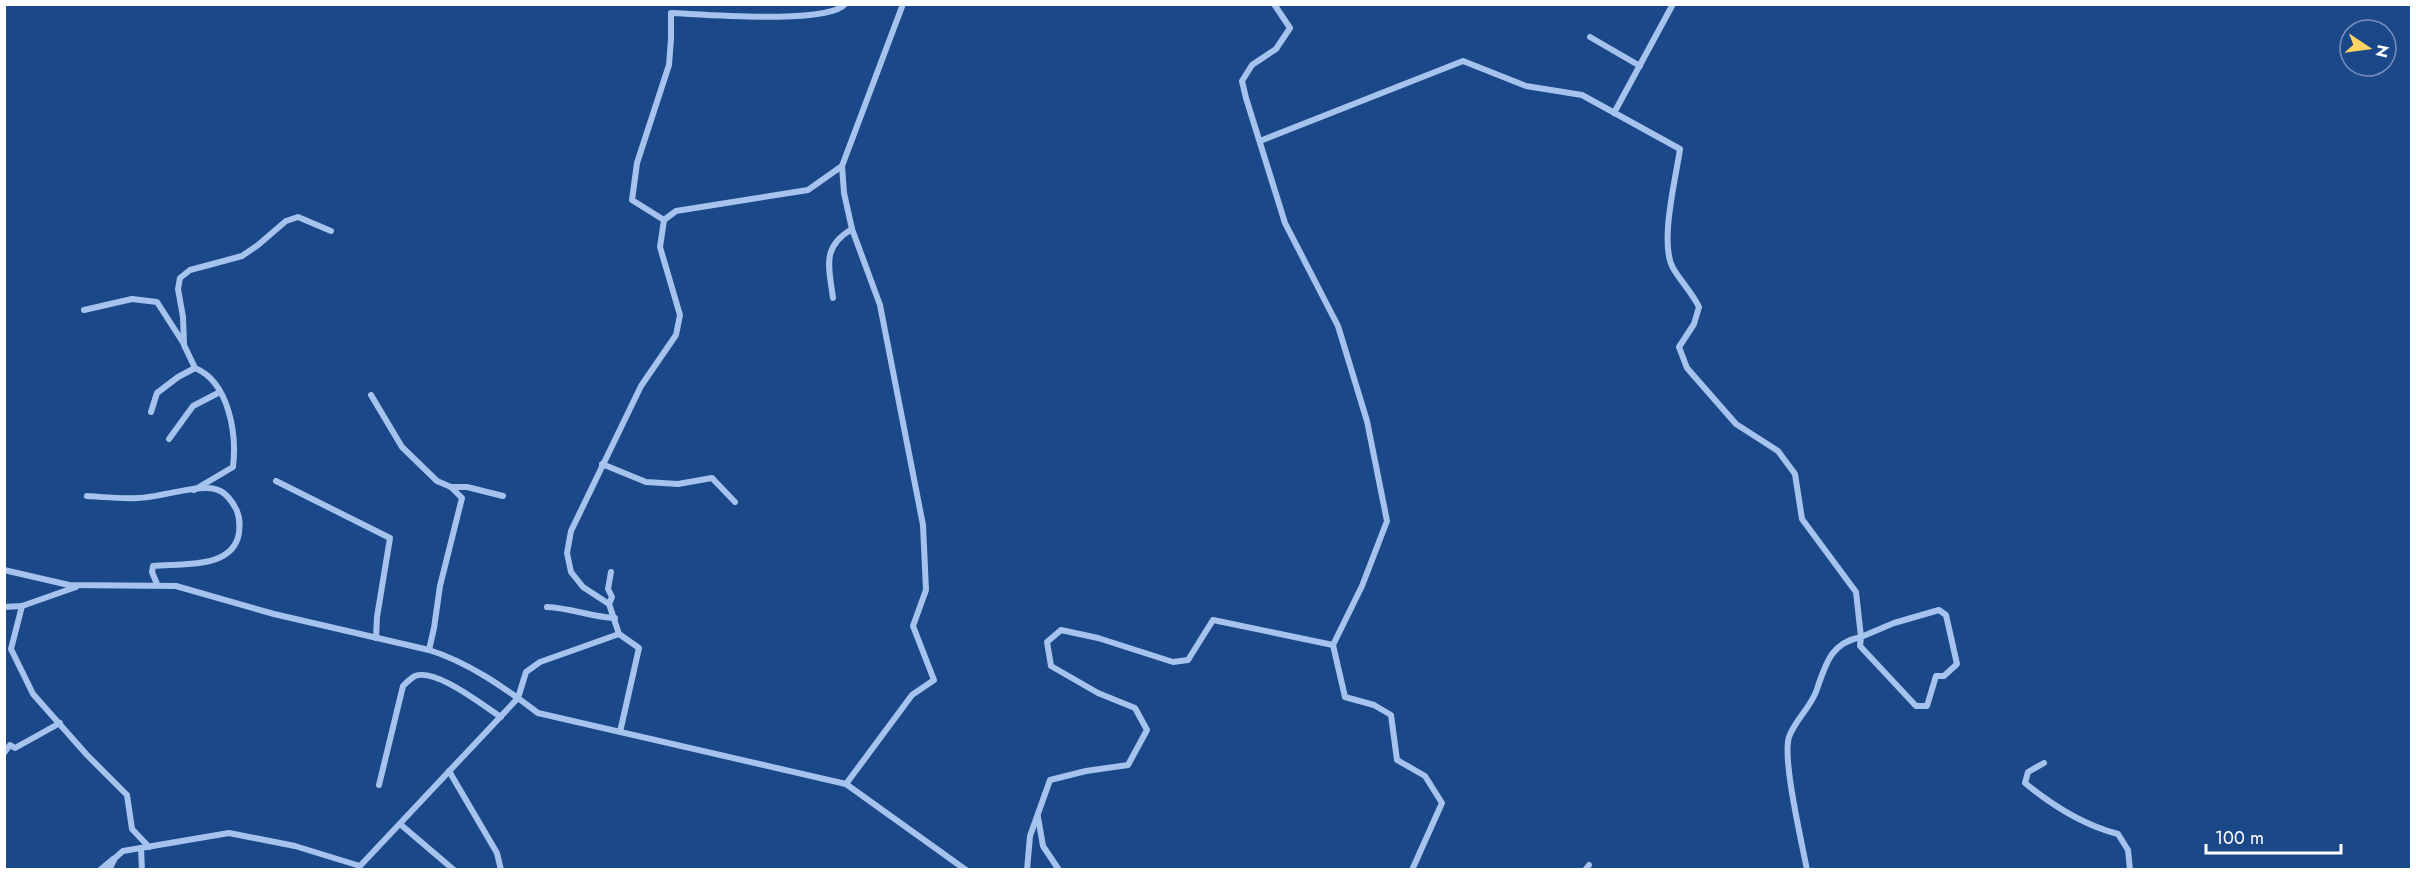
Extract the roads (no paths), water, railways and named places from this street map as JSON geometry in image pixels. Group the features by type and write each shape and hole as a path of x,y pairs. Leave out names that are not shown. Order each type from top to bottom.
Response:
{"street":[{"path":"664,220 632,200 637,163 669,65 671,13 808,16 840,10 844,4"},
{"path":"846,784 912,695 934,680 913,626 926,590 923,525 880,305 852,229 843,193 842,166 903,4"},
{"path":"1274,4 1290,28 1275,48 1252,65 1242,81 1285,223 1338,326 1367,422 1387,521 1362,586 1333,645 1345,697 1374,705 1391,715 1397,760 1425,776 1442,803 1412,870"},
{"path":"1614,113 1673,4"},
{"path":"1590,37 1640,66"},
{"path":"1260,141 1463,62 1526,87 1581,95 1680,149 1666,241 1673,267 1690,289 1699,307 1694,324 1679,347 1687,368 1736,424 1778,451 1795,474 1802,519 1856,592 1861,637 1860,646 1916,706 1927,706 1936,676 1944,676 1957,664 1946,615 1939,610 1894,623 1861,637 1847,640 1829,657 1817,690 1789,737 1788,760 1807,870"},
{"path":"620,732 639,648 619,634 609,604 583,587 571,572 567,553 571,531 641,386 676,335 680,315 660,247 664,220 676,211 808,190 842,166"},
{"path":"184,345 183,317 177,289 180,278 190,270 242,256 286,221 298,217 331,231"},
{"path":"833,298 827,259 840,237 852,229"},
{"path":"84,310 132,299 157,302 184,345 195,368 205,372 220,392 230,419 235,452 233,467 194,490"},
{"path":"151,412 158,393 177,377 195,368"},
{"path":"169,440 193,406 220,392"},
{"path":"371,395 402,447 437,481 451,487 503,496"},
{"path":"602,464 646,482 678,484 712,478 735,502"},
{"path":"276,482 390,538 376,617 376,638"},
{"path":"429,650 440,586 462,498 451,487"},
{"path":"87,496 138,498 217,489 233,502 240,520 237,541 228,554 209,561 153,566 152,572 157,584"},
{"path":"4,570 69,585 157,584 176,586 274,614 429,650 447,656 538,712 846,784 966,870"},
{"path":"609,604 612,597 608,589 611,572"},
{"path":"4,607 22,606 85,585"},
{"path":"22,606 11,650 33,694 87,755 127,795 132,829 149,847"},
{"path":"548,607 570,608 591,616 615,618"},
{"path":"1027,870 1030,836 1050,780 1086,771 1128,765 1147,730 1135,708 1098,693 1051,666 1047,642 1062,630 1098,638 1173,662 1188,660 1213,620 1333,645"},
{"path":"100,870 123,851 229,833 295,846 360,868 518,698 526,672 540,662 619,634"},
{"path":"379,785 403,686 415,676 430,675 443,681 501,717"},
{"path":"4,753 10,745 15,748 60,723"},
{"path":"2044,763 2028,772 2025,783 2049,802 2075,817 2099,829 2118,834 2128,850 2130,870"},
{"path":"449,771 497,852 501,870"},
{"path":"1038,816 1043,846 1059,870"},
{"path":"399,824 454,870"},
{"path":"141,848 142,870"},
{"path":"109,870 115,858"}]}
